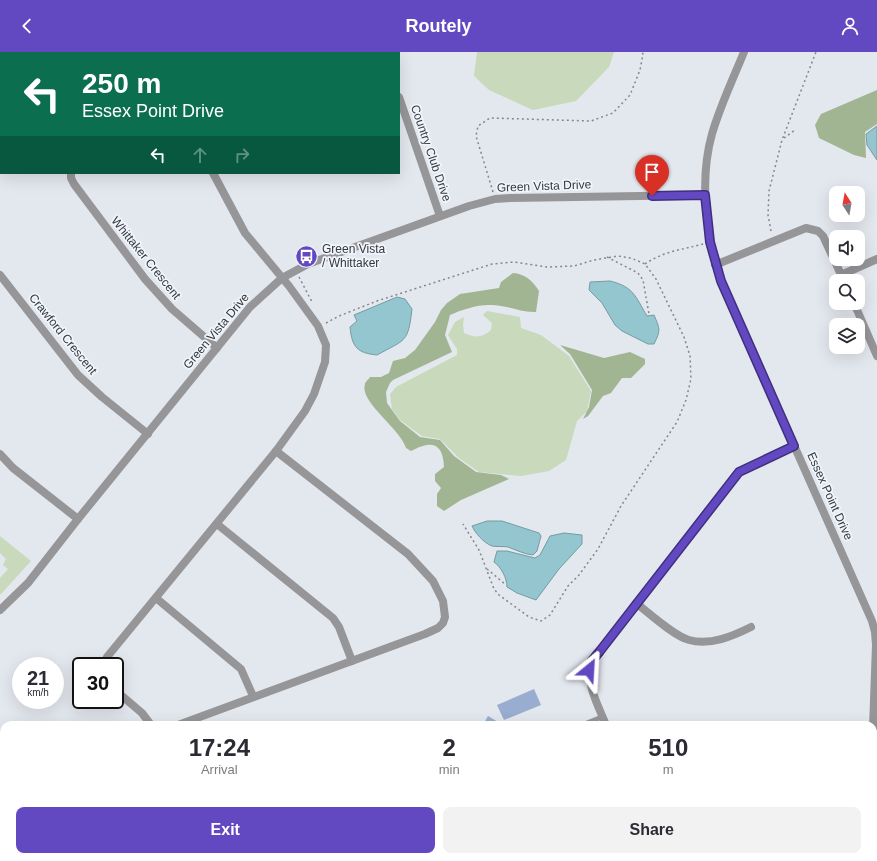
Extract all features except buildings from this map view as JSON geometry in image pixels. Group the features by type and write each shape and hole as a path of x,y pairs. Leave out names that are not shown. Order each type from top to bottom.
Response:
{"street":[{"name":"Essex Point Drive","path":"744,52 725,97 712,136 708,156 705,195 710,242 715,265 743,332 876,632 873,721"},
{"name":"Country Club Drive","path":"400,102 402,112 440,216"},
{"name":"Whittaker Crescent","path":"71,174 70,178 74,184 145,279 172,309 217,348"},
{"path":"106,657 276,451 305,411 314,394 325,362 326,345 318,326 282,278 245,233 214,174"},
{"name":"Green Vista Drive","path":"0,610 28,583 250,307 282,278 308,264 440,216 494,200 510,198 705,195"},
{"path":"715,265 806,228 818,231 823,236 840,274"},
{"path":"849,274 877,259"},
{"name":"Crawford Crescent","path":"0,275 78,375 102,397 148,434"},
{"path":"857,310 877,356"},
{"path":"604,721 591,688 589,670 591,662 739,472 794,446"},
{"path":"188,721 438,628 443,623 445,617 443,601 433,581 408,554 276,451"},
{"path":"0,454 13,468 78,519"},
{"path":"216,524 333,618 340,627 352,661"},
{"path":"156,598 241,669 252,696"},
{"path":"636,603 679,636 689,640 706,641 732,637 752,627"},
{"path":"124,698 142,713 148,721"}],"lane":[{"path":"592,721 602,717"}],"path":[{"path":"494,200 476,136 478,126 490,118 591,121 613,113 630,95 640,70 643,54 642,52"},
{"path":"771,230 768,215 769,191 782,140 816,52"},
{"path":"782,140 795,130"},
{"path":"646,264 658,256 666,253 710,242"},
{"path":"325,324 339,316 377,301 492,264 503,262 547,267 574,266 607,257 618,256 631,258 646,264 660,286 684,337 690,356 691,379 686,400 677,422 621,506 598,549 579,575 568,586 550,615 541,620 530,618 499,595 494,589 479,550 463,524"},
{"path":"607,257 638,273 643,280 649,314"},
{"path":"300,279 313,306"},
{"path":"486,568 505,584"}],"green space":[{"path":"477,52 614,52 609,67 576,101 533,110 489,90 474,76"},
{"path":"877,90 877,124 865,132 866,158 854,155 819,138 815,125 821,114"},
{"path":"513,273 528,278 539,291 536,312 489,305 469,308 450,315 445,335 452,352 393,380 386,392 387,403 400,421 420,437 440,440 454,456 476,472 501,475 509,479 461,500 444,511 437,506 437,494 441,488 435,481 435,474 444,467 441,452 435,446 430,445 424,445 411,451 406,448 396,432 368,399 365,391 365,383 370,377 381,377 389,373 393,361 405,358 415,350 447,303 460,294 499,288 501,282"},
{"path":"487,311 520,317 521,328 541,335 569,356 591,391 587,411 577,421 566,460 549,471 521,476 479,472 459,458 440,439 422,436 400,420 392,409 390,394 396,387 457,355 457,349 448,335 455,322 464,317 464,333 472,336 485,335 491,330 492,323 483,315"},
{"path":"560,345 604,358 630,352 645,359 645,364 631,378 622,378 611,393 603,396 588,416 583,419 589,407 592,390 570,354"},
{"path":"0,536 31,561 0,595 0,578 8,569 3,565 6,559 0,553"}],"water":[{"path":"877,126 877,160 867,145 866,134"},
{"path":"610,281 618,283 629,289 647,316 654,315 658,323 659,330 654,344 648,344 622,331 615,325 602,303 589,290 590,282"},
{"path":"397,297 405,299 412,309 409,328 404,339 377,355 360,351 354,344 351,334 350,327 357,321 354,315"},
{"path":"487,521 502,521 539,533 541,536 537,551 533,555 508,547 489,545 480,538 472,526"},
{"path":"564,533 582,535 582,544 559,569 536,600 517,593 507,587 503,573 494,562 497,551 507,551 535,558 540,555 550,536"}],"place":[{"name":"Green Vista / Whittaker","path":"307,256"}],"route":[{"path":"589,670 591,662 739,472 794,446 715,265 710,242 705,195 652,196"}]}
